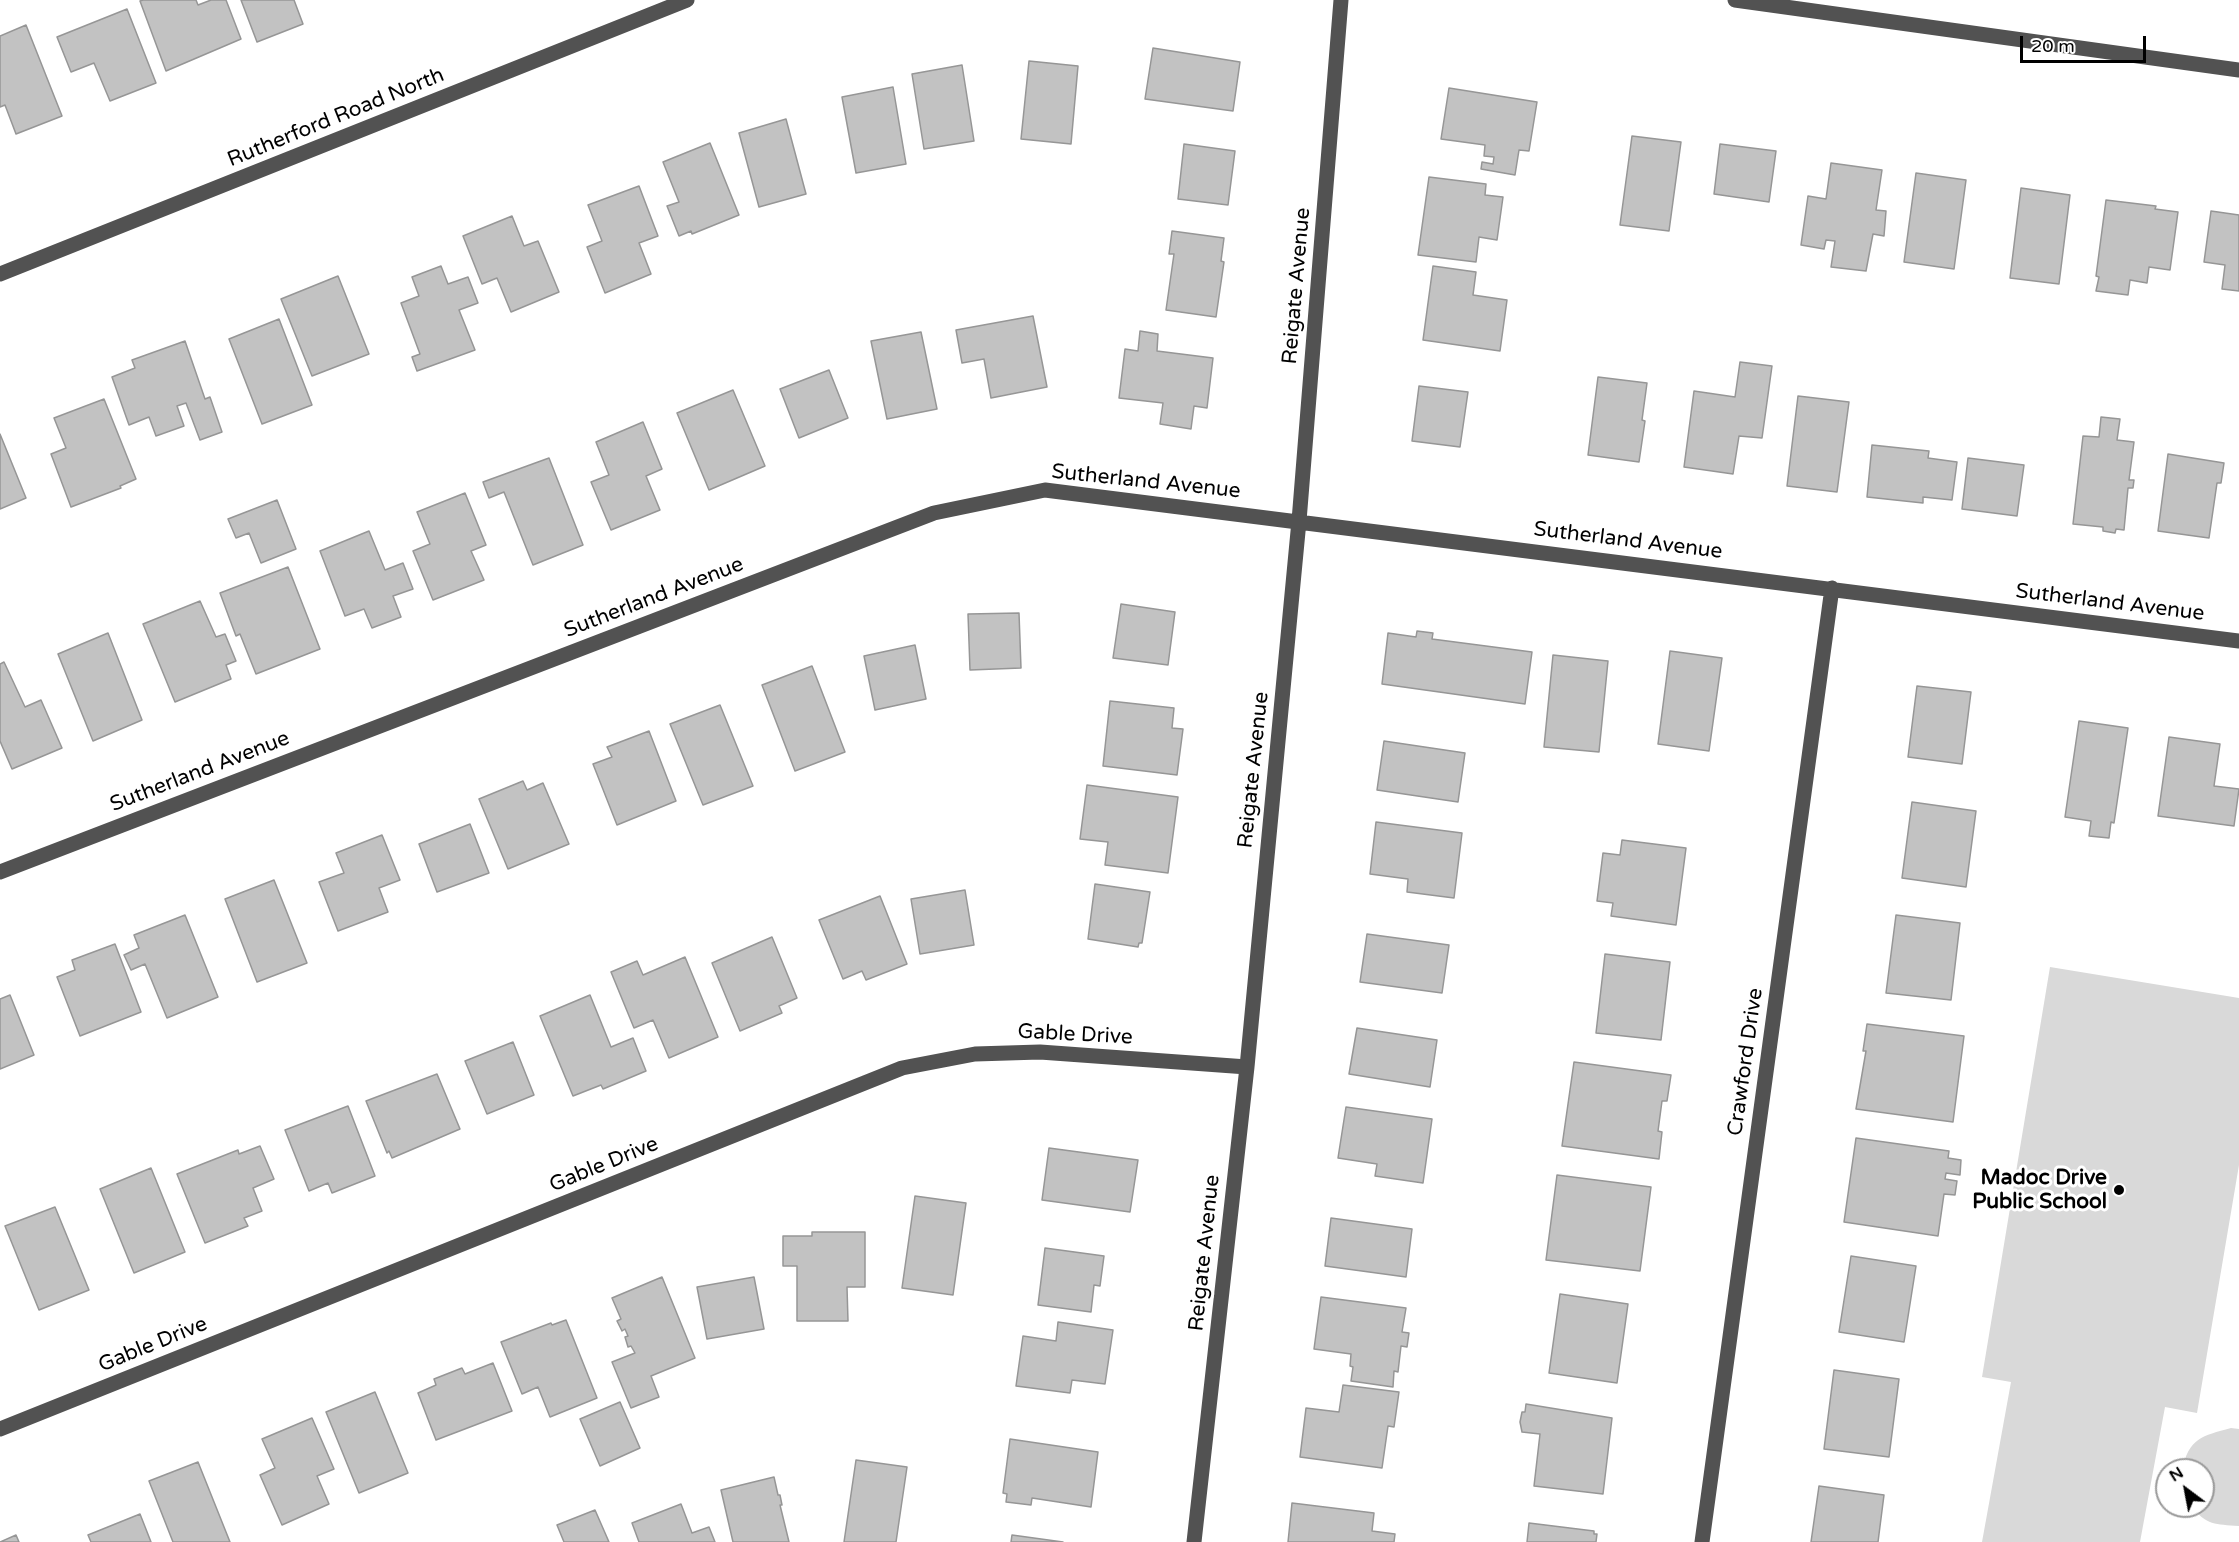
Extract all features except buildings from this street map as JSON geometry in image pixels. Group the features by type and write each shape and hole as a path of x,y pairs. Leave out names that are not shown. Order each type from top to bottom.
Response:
{"street":[{"name":"Rutherford Road North","path":"0,274 687,0"},
{"name":"Reigate Avenue","path":"1194,1542 1247,1067 1299,521 1341,0"},
{"path":"1735,0 2239,70"},
{"name":"Sutherland Avenue","path":"0,872 934,513 1045,490 2239,641"},
{"name":"Crawford Drive","path":"1702,1542 1832,588"},
{"name":"Gable Drive","path":"0,1429 902,1068 975,1054 1040,1052 1247,1067"}],"shaded area":[{"name":"Madoc Drive Public School","path":"2050,967 2239,998 2239,1165 2197,1413 2165,1407 2140,1542 1982,1542 2011,1382 1982,1377"},
{"path":"2231,1428 2239,1429 2239,1526 2212,1523 2203,1518 2215,1518 2215,1458 2186,1458 2198,1440"}],"place":[{"name":"Madoc Drive Public School","path":"2119,1190"}]}
